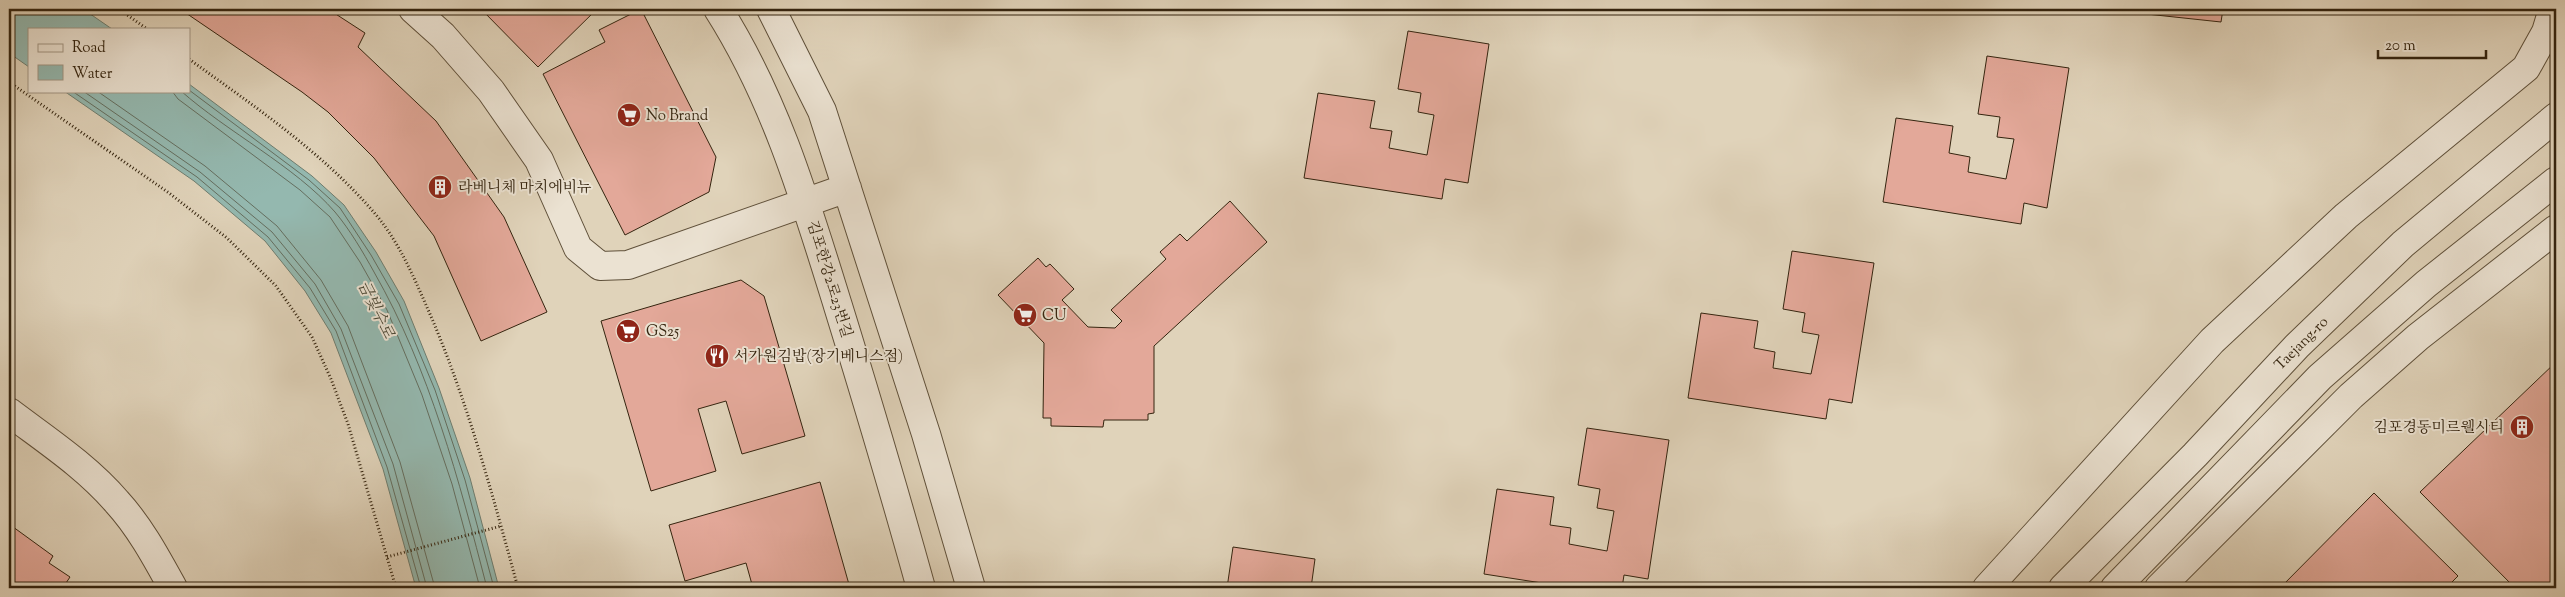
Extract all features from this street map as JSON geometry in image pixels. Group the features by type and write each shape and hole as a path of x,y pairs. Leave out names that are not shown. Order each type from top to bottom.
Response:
{"street":[{"path":"414,9 442,36 491,91 539,160 578,248 600,266 628,264 847,188"},
{"name":"김포한강2로23번길","path":"718,9 755,74 780,130 806,201 885,460 921,588"},
{"path":"771,9 822,111 926,434 971,588"},
{"path":"1987,588 2212,341 2346,216 2526,68 2546,32 2553,9"},
{"name":"Taejang-ro","path":"2063,588 2195,455 2297,346 2403,244 2556,117"},
{"path":"2115,588 2320,377 2426,284 2556,180"},
{"path":"2159,588 2280,464 2351,396 2418,337 2556,229"},
{"path":"9,412 79,464 118,502 151,549 173,588"}],"path":[{"path":"119,9 146,28"},
{"path":"190,60 278,124 342,179 377,217 399,247 444,346 501,526 518,588"},
{"path":"9,82 169,193 227,238 276,286 312,337 331,379 348,424 396,588"},
{"path":"387,557 501,526"}],"water":[{"path":"9,9 83,9 111,28 28,28 28,66 9,53"},
{"name":"금빛수로","path":"190,85 312,176 344,205 376,252 404,301 439,388 470,478 499,588 416,588 383,469 331,333 305,291 265,241 194,181 65,92 190,92"}],"building":[{"name":"라베니체 마치에비뉴","path":"180,9 328,9 365,33 358,47 436,121 504,217 547,312 481,341 434,236 374,158 328,112 302,92"},
{"path":"481,9 597,9 538,67"},
{"name":"No Brand","path":"641,9 716,157 709,192 625,235 543,74 605,42 599,30"},
{"path":"2100,9 2223,9 2221,22"},
{"path":"1408,31 1489,44 1468,183 1445,179 1442,199 1304,178 1318,93 1375,101 1370,128 1392,131 1389,148 1427,155 1434,115 1418,112 1421,93 1398,89"},
{"path":"1987,56 2069,68 2047,208 2024,203 2021,224 1883,202 1896,118 1953,126 1949,153 1970,157 1968,172 2006,179 2014,139 1997,137 2000,117 1978,114"},
{"path":"1230,201 1267,242 1154,346 1154,413 1148,414 1148,420 1104,420 1103,427 1051,426 1051,418 1043,418 1044,343 998,295 1038,258 1046,267 1050,264 1074,289 1062,300 1088,327 1115,328 1122,321 1111,310 1166,259 1160,252 1180,234 1187,241"},
{"path":"1792,251 1874,263 1852,403 1829,399 1826,419 1688,398 1701,313 1758,321 1754,348 1775,352 1773,368 1811,374 1819,335 1802,332 1805,313 1783,309"},
{"path":"741,280 764,296 805,436 742,454 726,401 698,409 716,471 651,491 601,321"},
{"name":"김포경동미르웰시티","path":"2556,362 2556,588 2515,588 2420,492"},
{"path":"1587,428 1669,440 1648,579 1624,575 1622,588 1574,588 1484,574 1497,489 1554,497 1550,525 1571,528 1569,544 1607,551 1614,511 1597,508 1600,489 1578,485"},
{"path":"820,482 850,588 753,588 746,563 685,581 669,525"},
{"path":"2374,493 2458,576 2446,588 2280,588"},
{"path":"9,524 53,556 49,563 70,577 64,586 67,588 9,588"},
{"path":"1233,547 1315,559 1311,588 1227,588"}],"place":[{"name":"No Brand","path":"629,115"},
{"name":"라베니체 마치에비뉴","path":"440,187"},
{"name":"CU","path":"1025,315"},
{"name":"GS25","path":"628,331"},
{"name":"서가원김밥(장기베니스점)","path":"717,356"},
{"name":"김포경동미르웰시티","path":"2522,427"}]}
